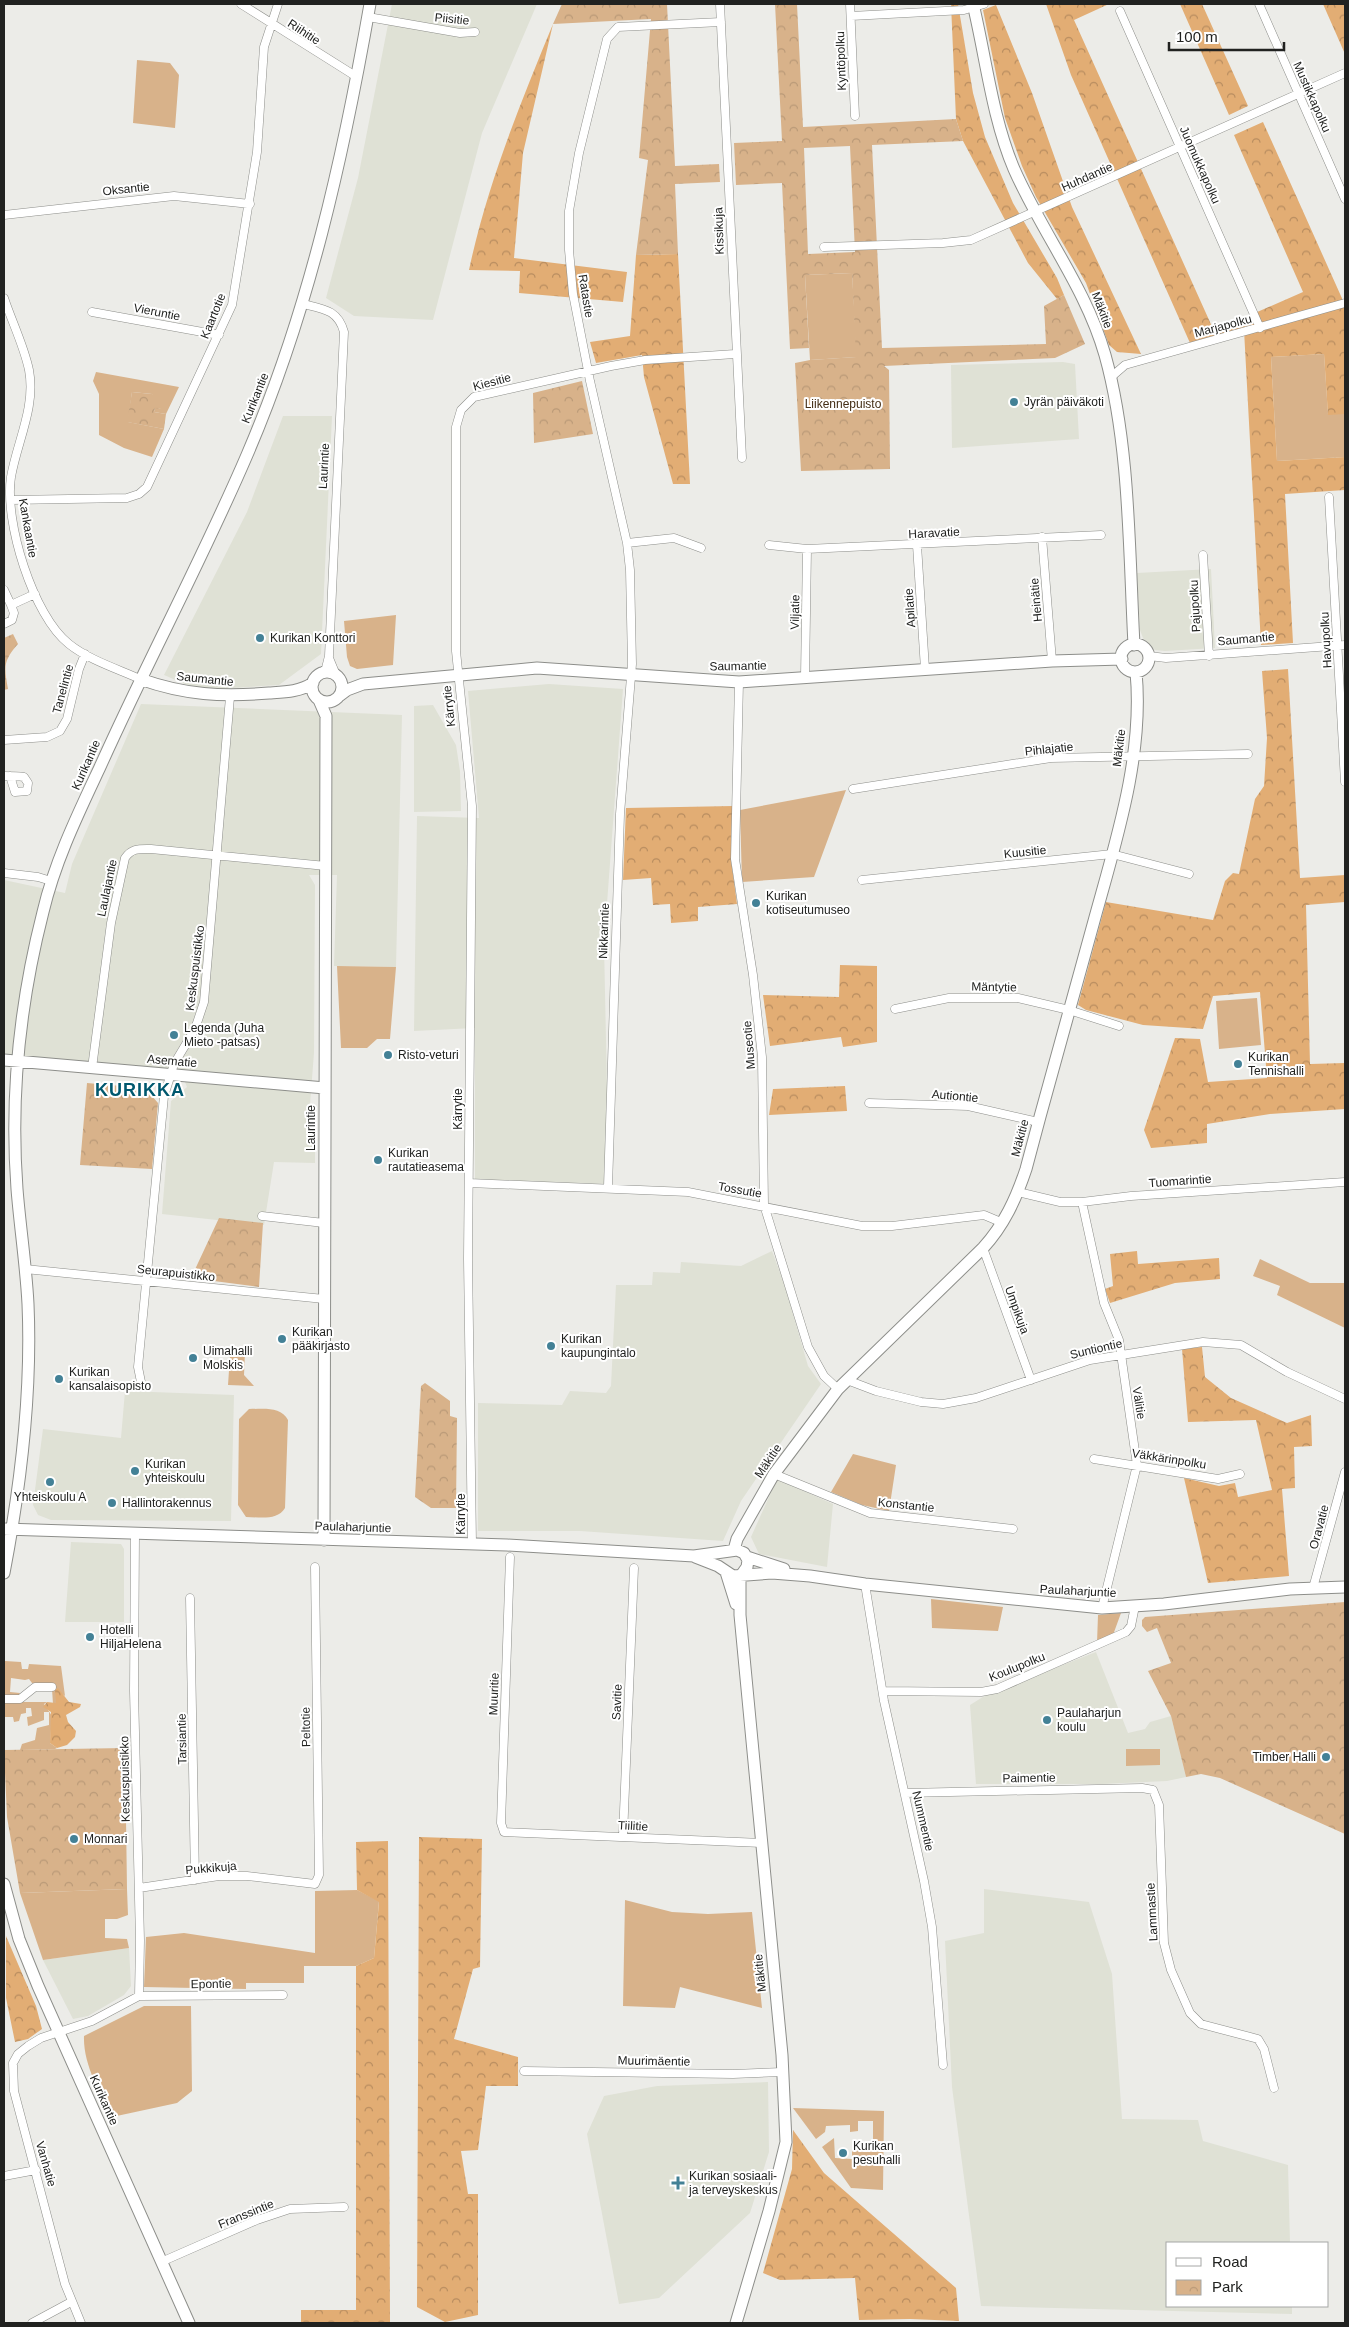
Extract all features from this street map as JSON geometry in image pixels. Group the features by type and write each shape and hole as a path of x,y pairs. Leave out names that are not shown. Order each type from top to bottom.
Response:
{"street":[{"name":"Riihitie","path":"241,4 357,77"},
{"name":"Kaartotie","path":"10,500 127,498 139,494 147,487 232,305 257,152 264,47 278,4"},
{"name":"Kurikantie","path":"4,1573 8,1530 28,1404 28,1303 17,1187 17,1061 30,961 51,881 64,847 140,679 247,456 284,365 303,304 334,185 370,4"},
{"name":"Kissikuja","path":"720,4 742,458"},
{"name":"Kyntöpolku","path":"850,4 855,116"},
{"name":"Mustikkapolku","path":"1259,4 1345,199"},
{"path":"851,16 977,5"},
{"name":"Mäkitie","path":"977,5 997,116 1014,168 1036,212 1082,294 1105,355 1120,423 1134,644"},
{"name":"Juomukkapolku","path":"1120,10 1260,328"},
{"name":"Piisitie","path":"368,17 460,32 476,32"},
{"name":"Ratastie","path":"631,675 630,570 627,543 588,371 573,294 569,250 569,211 579,153 607,38 618,27 721,22"},
{"name":"Huhdantie","path":"824,247 943,243 971,240 1345,73"},
{"name":"Oksantie","path":"4,215 174,196 250,204"},
{"name":"Kankaantie","path":"4,298 29,370 28,410 11,478 10,500 21,559 35,594 57,631 69,644 85,654 140,679"},
{"name":"Marjapolku","path":"1110,378 1125,365 1345,303"},
{"name":"Laurintie","path":"303,304 329,311 341,320 344,332 329,656 326,668 321,674"},
{"name":"Vieruntie","path":"92,312 219,335"},
{"name":"Kiesitie","path":"458,674 456,427 461,410 474,397 588,371 645,360 736,354"},
{"name":"Havupolku","path":"1329,497 1342,645 1345,782"},
{"name":"Haravatie","path":"769,545 808,549 1100,535"},
{"path":"627,543 674,538 701,548"},
{"name":"Heinätie","path":"1042,538 1052,661"},
{"name":"Apilatie","path":"917,545 925,669"},
{"name":"Viljatie","path":"805,676 808,549"},
{"name":"Pajupolku","path":"1203,555 1209,656"},
{"path":"4,590 14,613 12,620 4,624"},
{"path":"11,605 35,594"},
{"path":"1134,644 1144,648 1149,656 1146,667 1136,672 1127,669 1122,659 1125,649 1134,644"},
{"name":"Saumantie","path":"1149,656 1166,658 1209,656 1342,645"},
{"name":"Tanelintie","path":"4,740 47,737 60,731 67,719 79,669 85,654"},
{"name":"Laurintie","path":"329,656 338,677"},
{"name":"Saumantie","path":"336,698 356,686 458,674 538,668 739,682 805,676 1052,661 1122,659"},
{"path":"338,677 342,688 336,698 326,702 318,699 313,694 313,683 321,674 327,672 338,677 345,684 356,686"},
{"name":"Mäkitie","path":"739,1553 737,1539 748,1523 774,1474 838,1390 983,1248 1003,1223 1018,1192 1112,854 1133,755 1136,672"},
{"name":"Kärrytie","path":"458,674 472,806 469,1183 472,1544"},
{"name":"Nikkarintie","path":"608,1188 620,814 631,675"},
{"name":"Saumantie","path":"140,679 176,690 230,696 298,690 307,692 318,699"},
{"name":"Museotie","path":"739,682 735,859 753,975 762,1057 764,1205 808,1347 824,1376 838,1390"},
{"name":"Saumantie","path":"298,690 313,683"},
{"name":"Keskuspuistikko","path":"141,1382 138,1367 164,1096 174,1064 196,1029 202,1014 209,958 216,874 215,856 230,696"},
{"name":"Laurintie","path":"326,716 336,698"},
{"name":"Laurintie","path":"318,699 326,716 324,1540"},
{"name":"Pihlajatie","path":"853,789 1051,758 1248,754"},
{"name":"Laulajantie","path":"92,1068 111,922 124,858 129,852 136,849 326,866"},
{"name":"Kuusitie","path":"862,880 1112,854 1189,874"},
{"path":"4,873 38,877 51,881"},
{"name":"Mäntytie","path":"895,1009 949,998 1018,998 1069,1010 1119,1026"},
{"name":"Asematie","path":"4,1060 324,1088"},
{"name":"Autiontie","path":"869,1103 968,1106 1038,1122"},
{"name":"Tuomarintie","path":"1018,1192 1060,1202 1082,1202 1131,1196 1345,1182"},
{"name":"Tossutie","path":"469,1183 688,1192 764,1205 862,1226 892,1226 984,1215 1003,1223"},
{"name":"Välitie","path":"1082,1202 1104,1303 1119,1340 1137,1465 1102,1608"},
{"path":"262,1216 324,1223"},
{"name":"Umpikuja","path":"983,1248 1030,1380"},
{"name":"Seurapuistikko","path":"25,1269 324,1299"},
{"name":"Suntiontie","path":"847,1380 876,1391 921,1402 942,1404 976,1398 1090,1360 1204,1342 1241,1345 1287,1372 1345,1399"},
{"name":"Väkkärinpolku","path":"1094,1459 1218,1479 1240,1474"},
{"name":"Oravatie","path":"1313,1588 1345,1472"},
{"name":"Konstantie","path":"774,1474 870,1513 1013,1529"},
{"name":"Paulaharjuntie","path":"8,1530 472,1544 633,1551 694,1556 739,1553 771,1566 810,1576 865,1584 1102,1608 1313,1588 1345,1587"},
{"name":"Keskuspuistikko","path":"135,1534 134,1691 139,1888 139,1996"},
{"path":"739,1553 748,1567 741,1574 733,1576 725,1571 722,1560 739,1553"},
{"name":"Paulaharjuntie","path":"694,1556 725,1571"},
{"name":"Muuritie","path":"504,1832 501,1822 510,1557"},
{"name":"Peltotie","path":"315,1567 319,1876 315,1884"},
{"name":"Savitie","path":"623,1836 634,1568"},
{"name":"Mäkitie","path":"725,1571 740,1615"},
{"name":"Mäkitie","path":"736,2323 784,2151 786,2111 740,1615 741,1574"},
{"name":"Paulaharjuntie","path":"741,1574 810,1576"},
{"name":"Nummentie","path":"865,1584 883,1691 924,1880 932,1927 943,2065"},
{"name":"Tarsiantie","path":"190,1598 195,1880"},
{"name":"Koulupolku","path":"883,1691 981,1692 997,1688 1126,1632 1131,1626 1135,1606"},
{"path":"4,1699 20,1699 35,1687 52,1687"},
{"name":"Paimentie","path":"905,1793 1142,1788 1153,1790"},
{"name":"Lammastie","path":"1153,1790 1159,1805 1164,1943 1171,1970 1190,2013 1201,2024 1258,2039 1264,2049 1274,2088"},
{"name":"Tiilitie","path":"504,1832 762,1842"},
{"name":"Pukkikuja","path":"139,1888 219,1876 247,1876 315,1884"},
{"name":"Kurikantie","path":"4,1884 19,1939 189,2323"},
{"name":"Epontie","path":"139,1996 283,1995"},
{"path":"59,2033 92,2021 139,1996"},
{"name":"Vanhatie","path":"59,2033 41,2038 18,2054 14,2063 14,2090 71,2302 81,2323"},
{"name":"Muurimäentie","path":"524,2071 733,2074 783,2072"},
{"path":"4,2176 36,2170"},
{"name":"Franssintie","path":"161,2262 257,2220 290,2209 344,2207"},
{"path":"32,2323 71,2302"}],"shaded area":[{"path":"392,4 537,4 482,133 433,320 354,316 326,298 358,178"},
{"name":"Jyrän päiväkoti","path":"1063,362 1075,364 1079,439 952,448 951,365"},
{"path":"283,416 332,416 321,654 279,685 217,689 192,687 164,675 247,512"},
{"path":"1211,569 1215,648 1165,651 1155,650 1148,645 1140,630 1137,573"},
{"path":"549,684 623,689 604,944 609,1184 475,1180 475,1028 414,1031 417,816 479,818 468,691"},
{"path":"141,704 402,715 396,967 334,966 337,875 309,875 315,885 314,1053 310,1104 315,1113 315,1163 274,1162 264,1225 162,1214 171,1101 187,1087 180,1070 4,1055 4,880 65,893 72,864"},
{"path":"433,705 456,745 460,771 461,811 414,812 414,706"},
{"path":"772,1251 785,1286 808,1366 821,1384 741,1501 723,1541 580,1531 478,1531 478,1403 562,1405 570,1391 606,1393 611,1386 616,1285 652,1285 653,1272 680,1273 681,1262 741,1266"},
{"name":"Kurikan yhteiskoulu","path":"125,1391 234,1395 231,1521 51,1520 38,1515 33,1505 43,1429 121,1438"},
{"path":"777,1479 833,1504 827,1567 759,1554 751,1537"},
{"path":"71,1542 121,1544 124,1549 124,1622 65,1622"},
{"name":"Paulaharjun koulu","path":"1096,1652 1128,1733 1145,1729 1150,1722 1171,1716 1186,1777 1167,1781 1102,1784 976,1784 970,1705 986,1695"},
{"path":"984,1889 1089,1902 1112,1974 1122,2119 1198,2120 1203,2141 1288,2165 1290,2242 1166,2242 1166,2307 1292,2307 1292,2314 981,2306 952,2087 945,1941 984,1933"},
{"path":"129,1948 131,1986 124,1995 88,2016 73,2019 43,1960"},
{"name":"Kurikan sosiaali- ja terveyskeskus","path":"768,2082 769,2152 750,2213 659,2298 619,2304 587,2134 604,2096 657,2086"}],"green space":[{"path":"562,4 667,4 675,166 719,164 720,182 675,184 678,254 636,255 648,160 639,158 651,19 553,24"},
{"name":"Liikennepuisto","path":"775,4 797,4 803,127 956,119 963,141 872,145 882,348 1046,344 1044,306 1064,295 1085,344 1055,358 884,366 889,370 890,469 801,471 795,363 810,360 856,357 852,273 805,275 809,348 790,349 782,183 736,185 734,143 782,141","holes":["850,146 855,252 808,254 804,148"]},
{"path":"951,4 958,4 973,93 985,137 1013,203 1057,278 1064,295 1057,299 1028,263 963,141 956,119"},
{"path":"1046,4 1109,4 1074,20 1214,331 1303,292 1234,135 1263,122 1345,305 1345,414 1328,415 1324,354 1271,357 1277,461 1345,457 1345,490 1285,494 1293,643 1261,645 1244,330 1190,343 1071,75"},
{"path":"1180,4 1202,4 1248,106 1229,115"},
{"path":"1323,4 1345,4 1345,54"},
{"path":"996,5 1032,93 1072,207 1141,354 1117,352 1109,345 1086,283 1036,197 1022,166 1005,118 983,10"},
{"path":"553,24 523,153 514,258 627,272 623,302 519,293 520,271 469,270 476,238 495,176"},
{"path":"137,60 170,63 179,75 175,128 133,123"},
{"path":"678,254 690,484 673,484 644,377 642,355 596,363 590,342 630,336 636,255"},
{"path":"852,273 857,357 810,360 805,275"},
{"path":"1324,354 1328,414 1345,414 1345,457 1277,461 1271,357"},
{"path":"96,372 179,387 166,414 154,412 155,407 161,409 152,394 132,392 128,422 164,429 152,457 124,448 99,435 99,394 93,381"},
{"path":"582,381 593,434 534,443 533,393"},
{"path":"132,392 152,394 163,399 161,409 155,408 154,412 166,414 164,429 127,422"},
{"path":"396,615 393,665 357,669 350,666 347,657 344,621"},
{"path":"13,634 18,644 7,660 5,670 8,689 4,690 4,638"},
{"path":"1288,669 1300,878 1345,875 1345,902 1306,905 1310,1064 1345,1063 1345,1109 1270,1114 1207,1124 1207,1143 1151,1148 1144,1130 1175,1038 1200,1039 1208,1082 1267,1078 1260,992 1213,996 1203,1029 1143,1025 1086,1010 1078,1005 1106,902 1213,920 1225,881 1233,873 1239,874 1255,799 1264,786 1267,738 1262,671"},
{"path":"846,790 814,877 742,882 740,810"},
{"path":"733,806 731,859 737,904 698,907 698,921 671,923 670,904 653,905 651,878 623,880 626,808"},
{"path":"840,965 877,966 877,1042 843,1047 841,1037 770,1046 763,995 839,997"},
{"path":"337,966 396,967 390,1039 377,1039 367,1048 341,1048"},
{"path":"1257,998 1261,1045 1219,1049 1216,1001"},
{"path":"87,1083 145,1088 158,1103 152,1169 80,1165"},
{"path":"845,1086 847,1111 769,1115 773,1089"},
{"path":"219,1218 263,1223 259,1287 191,1278"},
{"path":"1137,1251 1138,1264 1219,1258 1220,1279 1175,1283 1110,1303 1105,1289 1113,1286 1110,1254"},
{"path":"1260,1259 1310,1283 1345,1283 1345,1328 1277,1295 1280,1286 1253,1276"},
{"path":"1202,1347 1205,1377 1231,1398 1287,1423 1311,1415 1312,1446 1294,1447 1295,1488 1282,1489 1289,1576 1208,1583 1184,1478 1219,1486 1235,1483 1238,1497 1272,1490 1256,1420 1188,1422 1182,1349"},
{"path":"233,1352 245,1352 244,1375 254,1386 228,1385 230,1356"},
{"path":"425,1383 450,1401 450,1416 457,1418 456,1508 431,1508 415,1497 421,1386"},
{"path":"249,1409 276,1410 281,1412 288,1420 285,1508 273,1517 246,1517 238,1505 239,1419"},
{"path":"853,1454 896,1465 889,1511 862,1505 831,1492"},
{"path":"931,1599 1003,1607 998,1631 932,1628"},
{"path":"1345,1602 1345,1834 1220,1778 1201,1774 1186,1777 1171,1716 1148,1671 1171,1663 1157,1628 1147,1632 1142,1626 1142,1620 1145,1617"},
{"path":"1121,1613 1113,1635 1097,1643 1098,1615"},
{"path":"5,1661 21,1662 22,1669 28,1669 29,1664 61,1666 65,1696 59,1692 56,1703 53,1704 52,1689 32,1683 29,1679 11,1678 10,1692 20,1693 18,1696 4,1697"},
{"path":"58,1688 69,1702 81,1704 80,1707 66,1715 68,1722 76,1731 75,1737 67,1745 57,1748 50,1743 51,1712 43,1707 47,1702 56,1703 55,1690"},
{"path":"4,1702 47,1702 44,1704 52,1716 50,1743 57,1748 20,1750 22,1744 35,1740 37,1728 49,1725 49,1712 44,1712 44,1720 28,1726 27,1717 32,1716 31,1708 26,1708 26,1713 21,1714 19,1721 14,1722 13,1717 4,1717"},
{"path":"125,1748 127,1889 20,1893 7,1817 4,1750"},
{"path":"1126,1749 1160,1749 1160,1765 1126,1766"},
{"path":"419,1837 482,1839 480,1967 473,1969 454,2039 518,2057 518,2086 486,2086 478,2150 461,2151 468,2194 478,2194 478,2315 445,2322 417,2307"},
{"path":"388,1841 390,2323 301,2323 301,2310 356,2310 356,1966 374,1958 379,1902 357,1890 356,1842"},
{"path":"127,1889 128,1915 117,1919 105,1919 105,1938 127,1939 129,1948 43,1960 20,1893"},
{"path":"357,1890 379,1901 374,1958 356,1966 304,1966 304,1983 246,1983 246,1989 144,1987 146,1937 184,1933 315,1953 315,1891"},
{"path":"625,1900 672,1912 708,1914 752,1912 762,2008 680,1987 675,2008 623,2006"},
{"path":"6,1936 36,2006 42,2029 28,2039 15,2042 6,1998"},
{"path":"144,2006 191,2006 192,2091 177,2103 112,2117 89,2068 84,2047 84,2036"},
{"path":"793,2108 884,2111 883,2190 851,2188 822,2147 834,2138 835,2158 852,2159 852,2147 873,2147 873,2121 858,2121 858,2131 850,2132 850,2125 826,2126 825,2132 816,2139"},
{"path":"793,2130 824,2173 956,2288 959,2321 910,2319 859,2320 855,2278 780,2280 763,2273 792,2169"}],"place":[{"name":"Jyrän päiväkoti","path":"1014,402"},
{"name":"Kurikan Konttori","path":"260,638"},
{"name":"Kurikan kotiseutumuseo","path":"756,903"},
{"name":"Legenda (Juha Mieto -patsas)","path":"174,1035"},
{"name":"Risto-veturi","path":"388,1055"},
{"name":"Kurikan Tennishalli","path":"1238,1064"},
{"name":"Kurikan rautatieasema","path":"378,1160"},
{"name":"Kurikan pääkirjasto","path":"282,1339"},
{"name":"Kurikan kaupungintalo","path":"551,1346"},
{"name":"Uimahalli Molskis","path":"193,1358"},
{"name":"Kurikan kansalaisopisto","path":"59,1379"},
{"name":"Kurikan yhteiskoulu","path":"135,1471"},
{"name":"Yhteiskoulu A","path":"50,1482"},
{"name":"Hallintorakennus","path":"112,1503"},
{"name":"Hotelli HiljaHelena","path":"90,1637"},
{"name":"Paulaharjun koulu","path":"1047,1720"},
{"name":"Timber Halli","path":"1326,1757"},
{"name":"Monnari","path":"74,1839"},
{"name":"Kurikan pesuhalli","path":"843,2153"},
{"name":"Kurikan sosiaali- ja terveyskeskus","path":"678,2183"}],"district":[{"name":"KURIKKA","path":"140,1090"}]}
